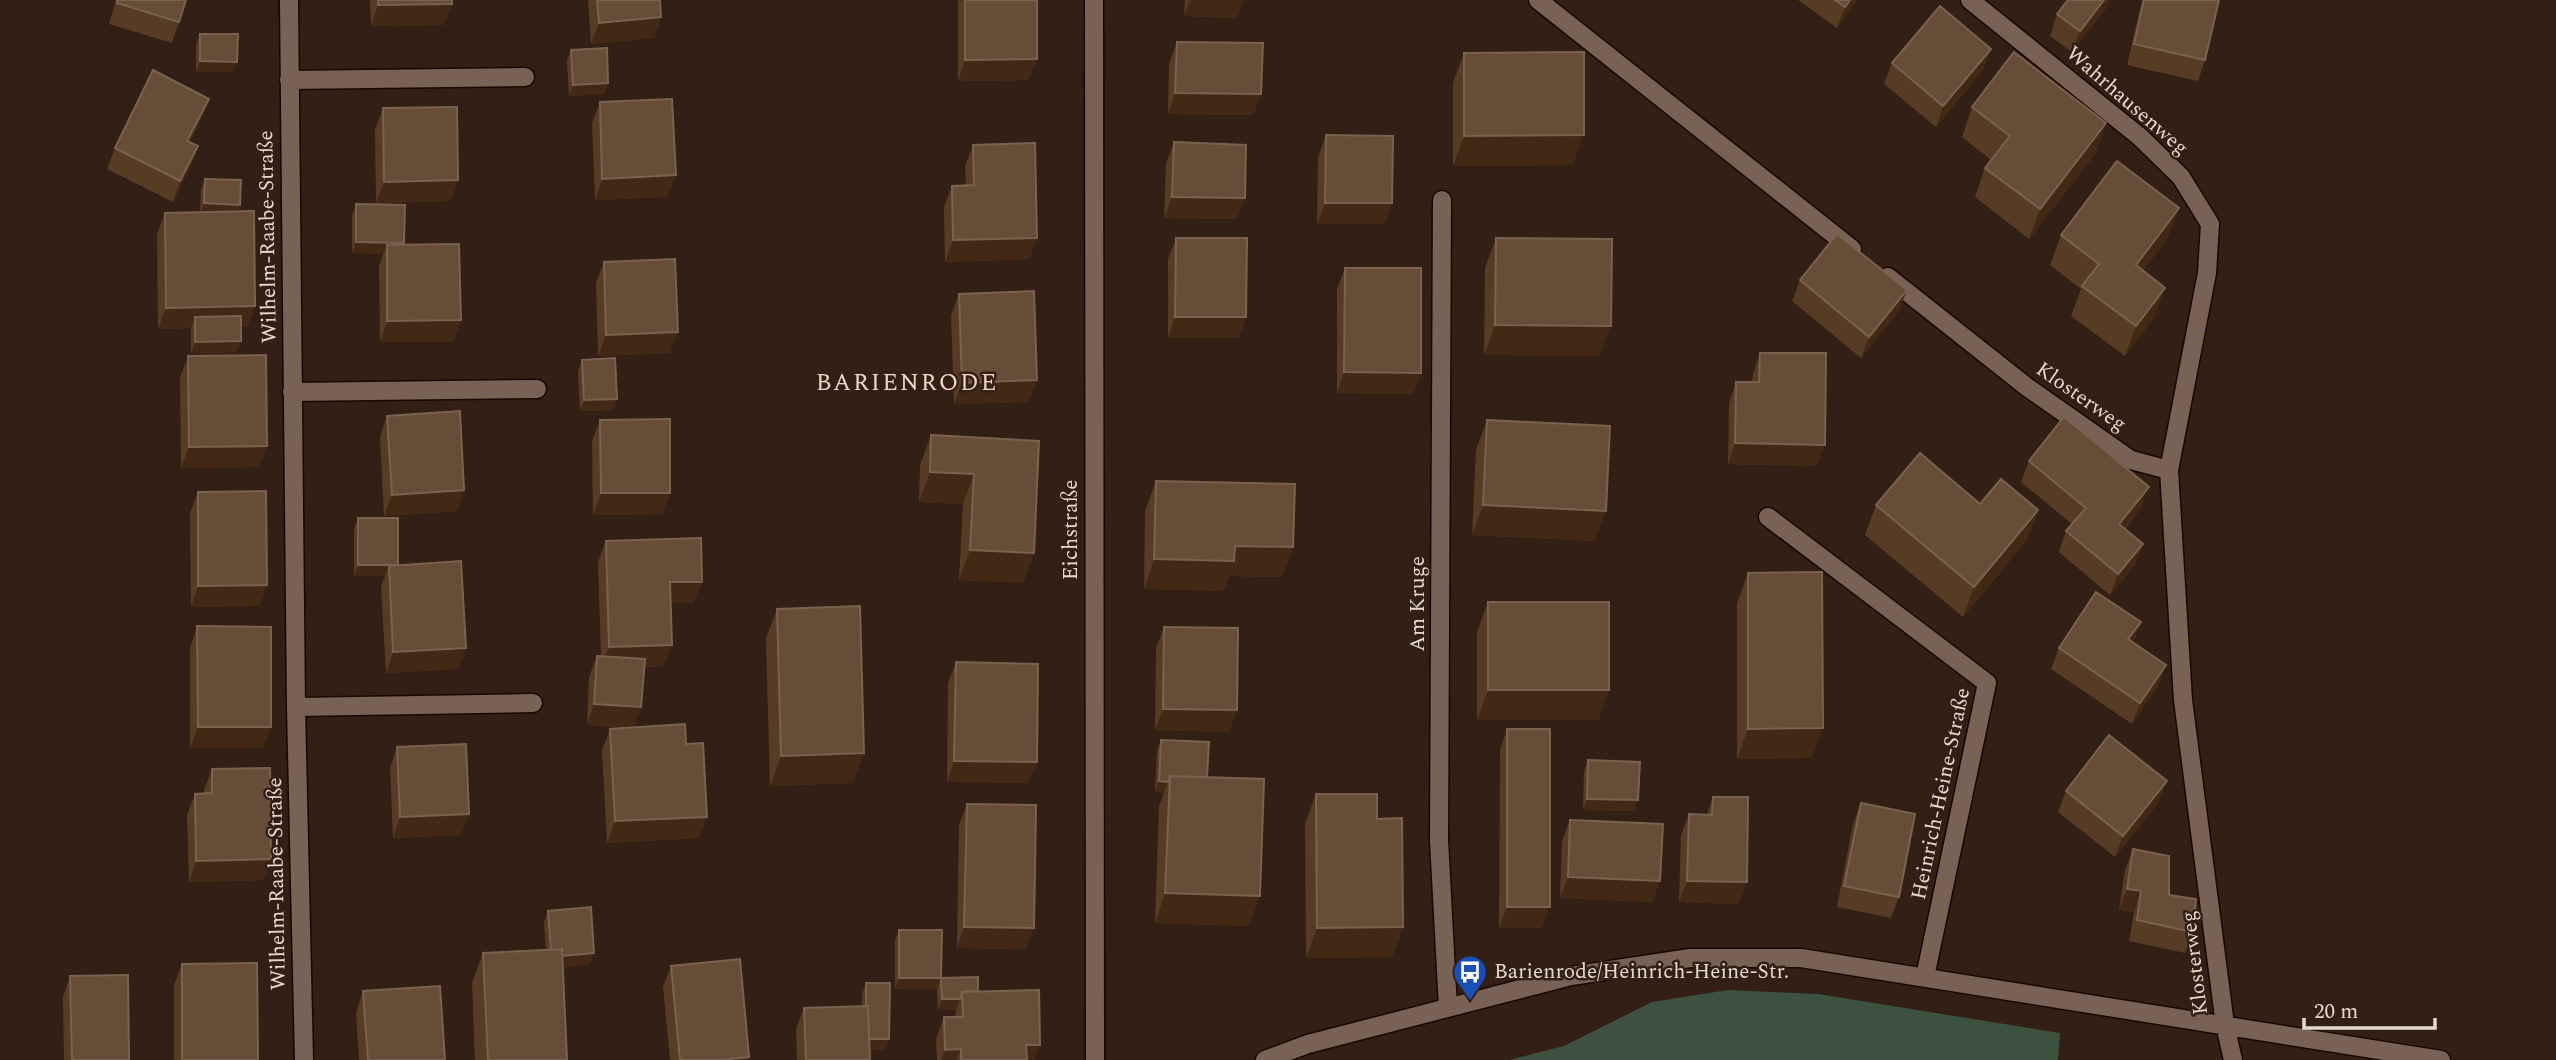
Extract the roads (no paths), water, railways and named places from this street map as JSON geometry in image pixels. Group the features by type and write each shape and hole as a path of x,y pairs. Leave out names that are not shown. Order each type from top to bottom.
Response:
{"street":[{"name":"Wilhelm-Raabe-Straße","path":"289,0 296,707 304,1060"},
{"name":"Eichstraße","path":"1094,0 1095,1060"},
{"name":"Klosterweg","path":"1538,0 2026,387 2131,460 2169,470 2183,700 2225,1025 2233,1060"},
{"name":"Wahrhausenweg","path":"1970,0 2140,137 2181,177 2210,224 2207,273 2169,470"},
{"path":"289,80 525,77"},
{"name":"Am Kruge","path":"1442,200 1439,840 1448,1007"},
{"path":"292,393 537,389"},
{"name":"Heinrich-Heine-Straße","path":"1768,517 1987,682 1925,977"},
{"path":"296,707 533,703"},
{"path":"1265,1060 1308,1044 1571,976 1690,958 1735,956 1801,958 2441,1060"}],"place":[{"name":"Barienrode/Heinrich-Heine-Str.","path":"1470,1002"}],"district":[{"name":"BARIENRODE","path":"907,383"}]}
